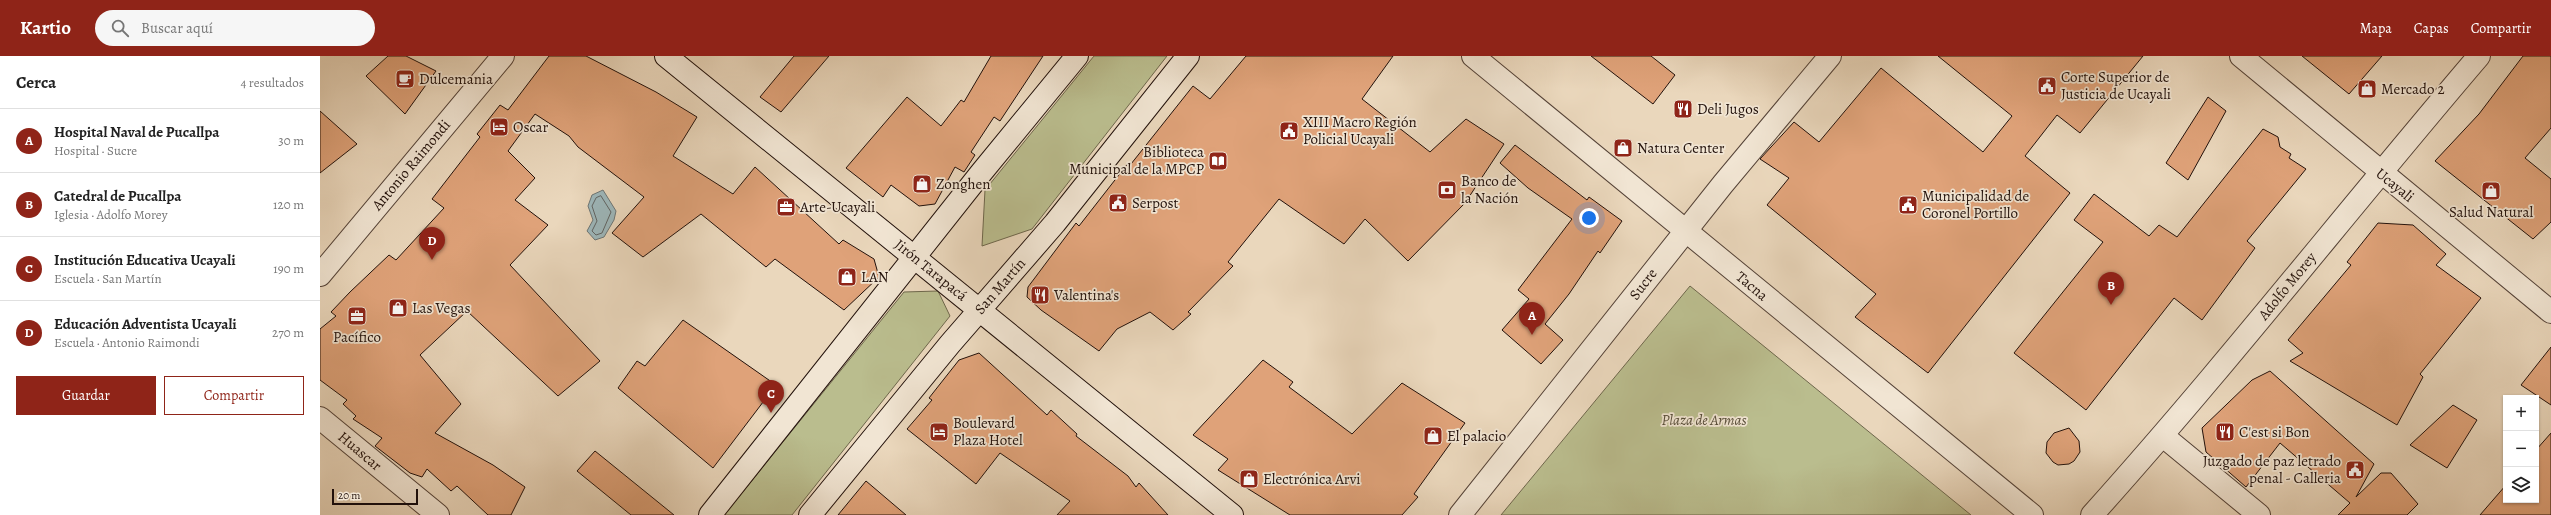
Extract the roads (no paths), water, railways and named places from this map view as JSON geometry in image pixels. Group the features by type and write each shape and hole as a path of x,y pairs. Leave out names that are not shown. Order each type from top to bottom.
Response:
{"street":[{"name":"Antonio Raimondi","path":"320,275 503,56"},
{"name":"Jirón Tarapacá","path":"666,56 916,257 1232,515"},
{"path":"710,515 916,257 980,173 1076,56"},
{"name":"San Martín","path":"810,515 980,309 1055,223 1188,56"},
{"name":"Tacna","path":"1473,56 2032,515"},
{"name":"Sucre","path":"1460,515 1685,230 1830,56"},
{"name":"Ucayali","path":"2241,56 2551,312"},
{"name":"Adolfo Morey","path":"2092,515 2163,436 2380,172 2479,56"},
{"name":"Huascar","path":"320,418 438,515"},
{"path":"2163,436 2259,515"}],"water":[{"path":"603,190 616,211 614,220 604,237 595,240 587,231 593,220 588,206 592,195"}],"place":[{"name":"Dulcemania","path":"405,79"},
{"name":"Corte Superior de Justicia de Ucayali","path":"2047,86"},
{"name":"Mercado 2","path":"2367,89"},
{"name":"Deli Jugos","path":"1683,109"},
{"name":"Oscar","path":"499,127"},
{"name":"XIII Macro Región Policial Ucayali","path":"1289,131"},
{"name":"Natura Center","path":"1623,148"},
{"name":"Biblioteca Municipal de la MPCP","path":"1218,161"},
{"name":"Zonghen","path":"922,184"},
{"name":"Banco de la Nación","path":"1447,190"},
{"name":"Salud Natural","path":"2491,191"},
{"name":"Serpost","path":"1118,203"},
{"name":"Municipalidad de Coronel Portillo","path":"1908,205"},
{"name":"Arte-Ucayali","path":"786,207"},
{"name":"Educación Adventista Ucayali","path":"432,260"},
{"name":"LAN","path":"847,277"},
{"name":"Valentina's","path":"1040,295"},
{"name":"Catedral de Pucallpa","path":"2111,305"},
{"name":"Las Vegas","path":"398,308"},
{"name":"Pacífico","path":"357,316"},
{"name":"Hospital Naval de Pucallpa","path":"1532,335"},
{"name":"Institución Educativa Ucayali","path":"771,413"},
{"name":"Boulevard Plaza Hotel","path":"939,432"},
{"name":"C'est si Bon","path":"2225,432"},
{"name":"El palacio","path":"1433,436"},
{"name":"Juzgado de paz letrado penal - Calleria","path":"2355,470"},
{"name":"Electrónica Arvi","path":"1249,479"}],"park label":[{"name":"Plaza de Armas","path":"1704,420"}]}
